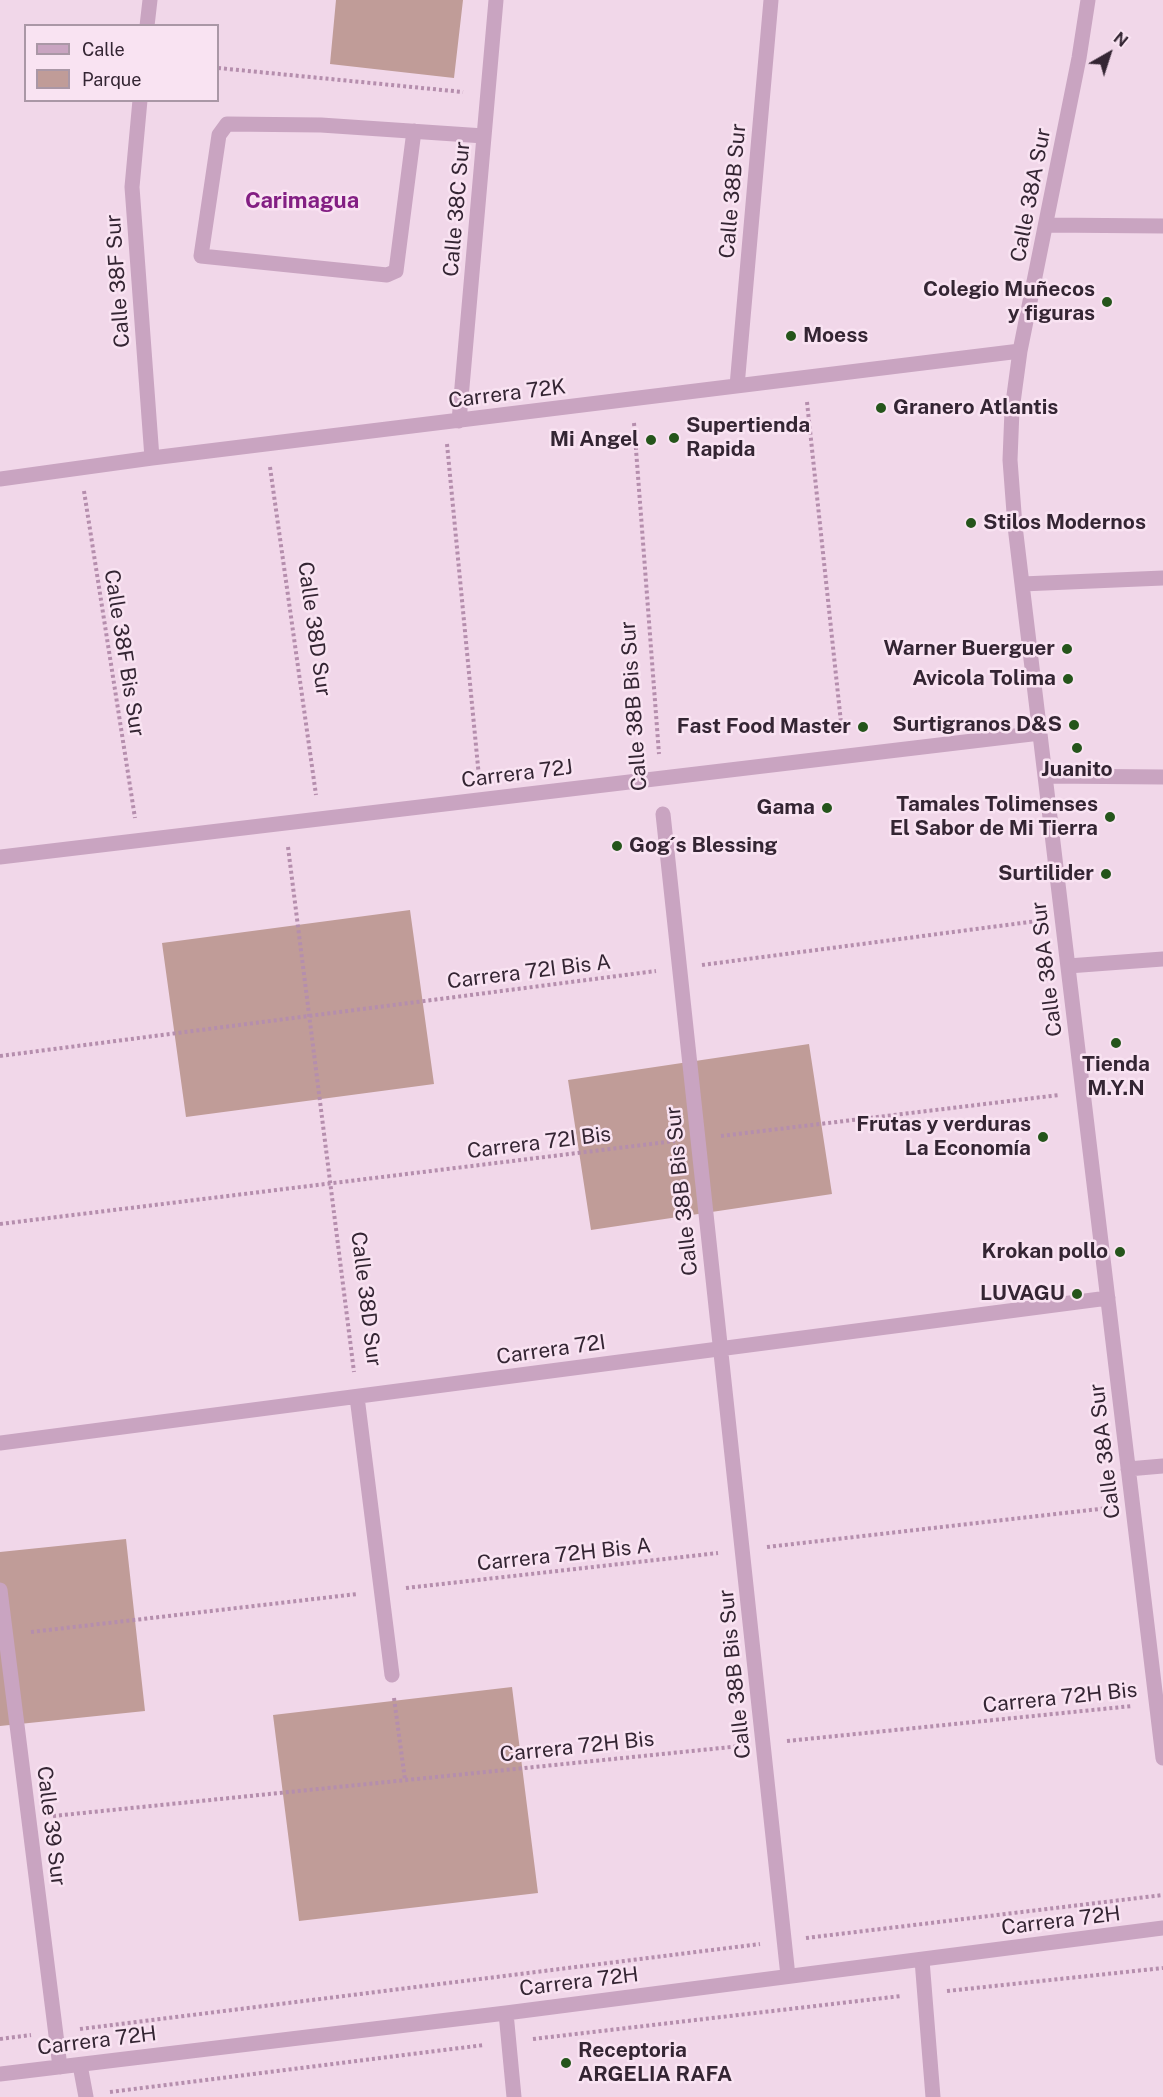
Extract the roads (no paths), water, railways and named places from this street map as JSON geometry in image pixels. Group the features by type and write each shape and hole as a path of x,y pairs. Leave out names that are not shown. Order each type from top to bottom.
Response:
{"street":[{"path":"147,24 150,0"},
{"name":"Calle 38C Sur","path":"452,422 484,136 496,0"},
{"name":"Calle 38B Sur","path":"737,386 771,0"},
{"name":"Calle 38A Sur","path":"1088,0 1080,58 1020,351 1012,410 1010,460 1022,584 1163,1758"},
{"name":"Calle 38F Sur","path":"140,102 132,187 152,458"},
{"path":"414,131 396,271 387,275 201,256 219,135 227,124 321,125 414,131 484,136"},
{"path":"1046,225 1163,226"},
{"name":"Carrera 72K","path":"0,479 152,458 1020,351"},
{"path":"1022,584 1163,578"},
{"name":"Carrera 72J","path":"0,857 1040,733"},
{"path":"1045,776 1163,777"},
{"name":"Calle 38B Bis Sur","path":"663,814 788,1976"},
{"path":"1068,966 1163,959"},
{"name":"Carrera 72I","path":"0,1443 1108,1298"},
{"name":"Calle 38D Sur","path":"357,1397 392,1675"},
{"path":"1128,1469 1163,1466"},
{"name":"Calle 39 Sur","path":"0,1590 60,2067"},
{"name":"Carrera 72H","path":"0,2074 506,2013 1163,1928"},
{"path":"922,1960 933,2097"},
{"path":"506,2013 514,2097"},
{"path":"80,2065 85,2096"}],"place":[{"name":"Colegio Muñecos y figuras","path":"1107,302"},
{"name":"Moess","path":"791,336"},
{"name":"Granero Atlantis","path":"881,408"},
{"name":"Supertienda Rapida","path":"674,438"},
{"name":"Mi Angel","path":"651,440"},
{"name":"Stilos Modernos","path":"971,523"},
{"name":"Warner Buerguer","path":"1067,649"},
{"name":"Avicola Tolima","path":"1068,679"},
{"name":"Surtigranos D&S","path":"1074,725"},
{"name":"Fast Food Master","path":"863,727"},
{"name":"Juanito","path":"1077,748"},
{"name":"Gama","path":"827,808"},
{"name":"Tamales Tolimenses El Sabor de Mi Tierra","path":"1110,817"},
{"name":"Gog´s Blessing","path":"617,846"},
{"name":"Surtilider","path":"1106,874"},
{"name":"Tienda M.Y.N","path":"1116,1043"},
{"name":"Frutas y verduras La Economía","path":"1043,1137"},
{"name":"Krokan pollo","path":"1120,1252"},
{"name":"LUVAGU","path":"1077,1294"},
{"name":"Receptoria ARGELIA RAFA","path":"566,2063"}],"district":[{"name":"Carimagua","path":"302,201"}]}
